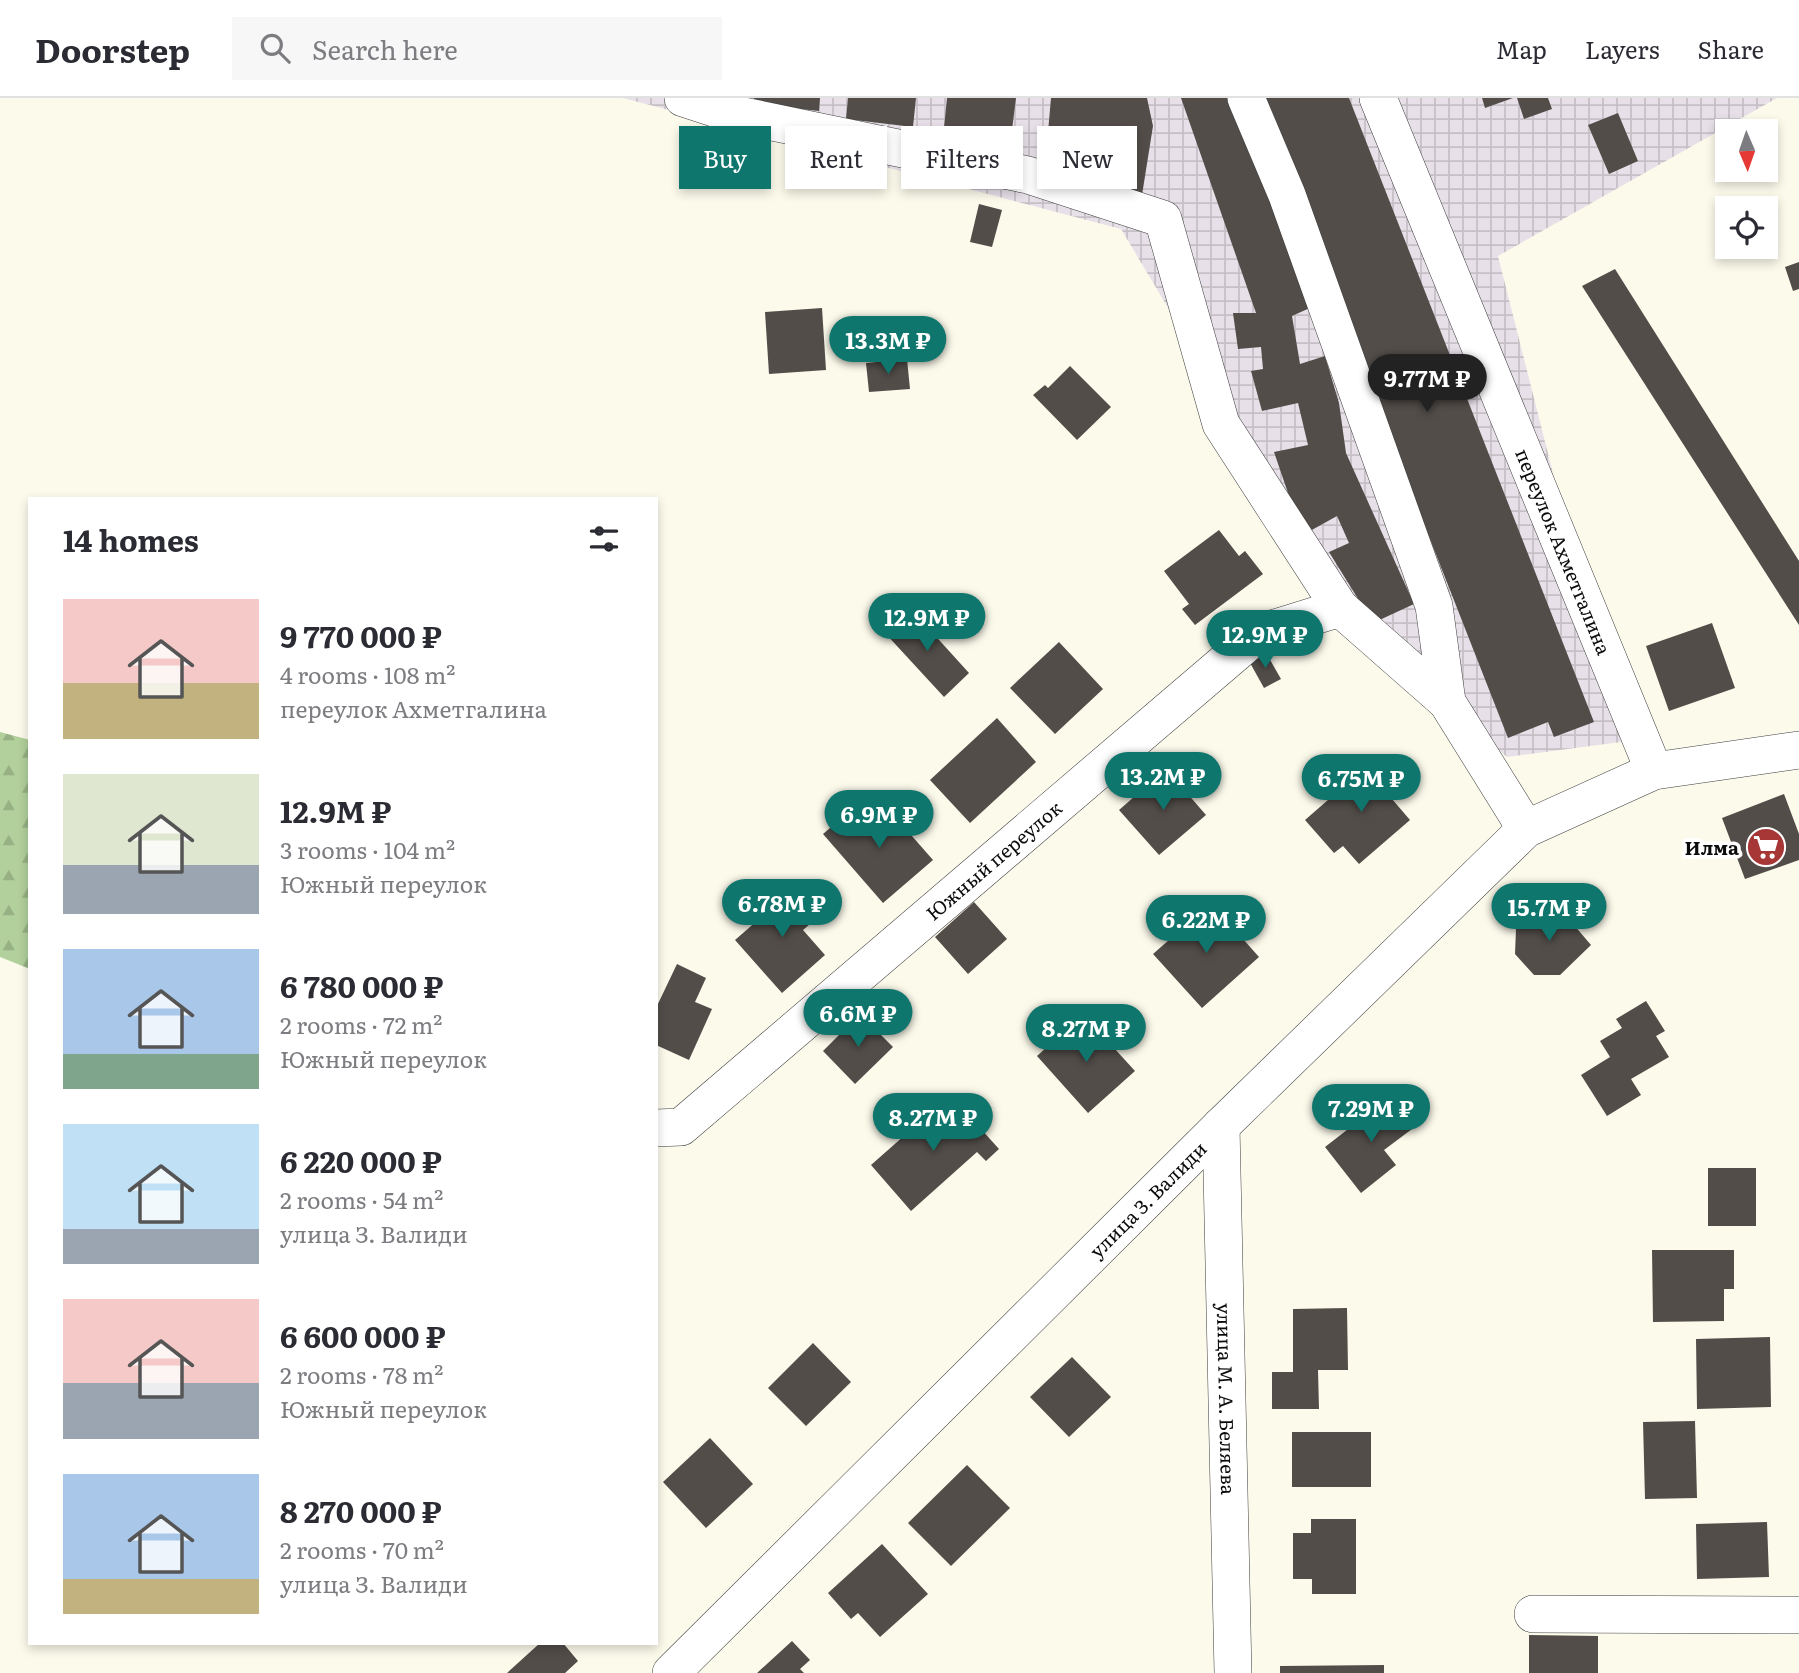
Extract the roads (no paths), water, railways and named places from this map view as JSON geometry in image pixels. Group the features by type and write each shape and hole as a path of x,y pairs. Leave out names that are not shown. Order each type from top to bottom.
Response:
{"street":[{"path":"683,98 729,113 1028,175 1163,219 1221,424 1340,608 1447,702 1526,829"},
{"path":"1246,98 1291,208 1434,606 1447,702"},
{"name":"переулок Ахметгалина","path":"1378,98 1654,771"},
{"name":"Южный переулок","path":"658,1128 681,1127 1259,633 1340,608"},
{"name":"улица З. Валиди","path":"671,1673 1221,1126 1526,829 1654,771 1799,750"},
{"name":"улица М. А. Беляева","path":"1221,1126 1233,1673"},
{"path":"1534,1614 1799,1615"}],"place":[{"name":"Илма","path":"1766,847"}]}
